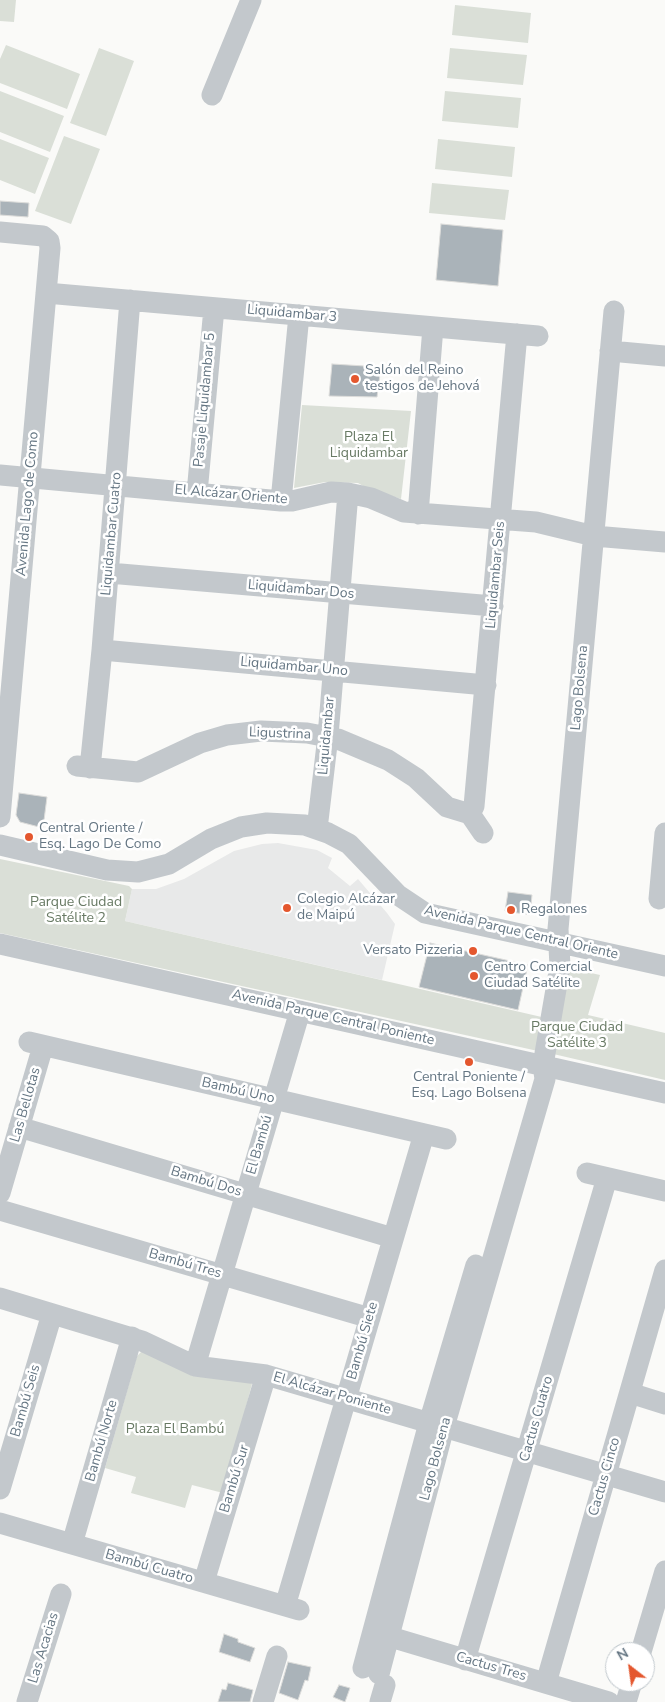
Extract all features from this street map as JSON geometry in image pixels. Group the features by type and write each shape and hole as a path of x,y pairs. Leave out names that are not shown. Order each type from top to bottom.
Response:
{"street":[{"path":"212,95 251,0"},
{"name":"Avenida Lago de Como","path":"0,232 38,235 49,241 31,478 0,818"},
{"name":"Liquidambar 3","path":"46,292 538,336"},
{"name":"Liquidambar Cuatro","path":"83,767 102,650 130,300"},
{"name":"Pasaje Liquidambar 5","path":"197,493 214,308"},
{"name":"Lago Bolsena","path":"377,1682 382,1635 437,1425 490,1244 531,1081 535,1073 543,1065 560,966 558,928 614,311"},
{"path":"281,501 299,315"},
{"path":"418,514 433,327"},
{"name":"Liquidambar Seis","path":"470,814 474,806 486,685 517,334"},
{"path":"610,351 665,356"},
{"name":"El Alcázar Oriente","path":"0,475 281,501 292,501 331,492 348,493 364,496 404,512 548,524 594,536 665,542"},
{"name":"Liquidambar","path":"317,829 328,736 348,493"},
{"name":"Liquidambar Dos","path":"108,573 493,606"},
{"name":"Liquidambar Uno","path":"102,650 486,685"},
{"name":"Ligustrina","path":"83,767 138,772 200,743 244,732 281,731 328,736 388,760 416,778 448,807 470,814"},
{"path":"470,814 483,832"},
{"name":"Avenida Parque Central Oriente","path":"0,845 106,870 128,872 149,870 169,864 211,839 241,827 280,822 317,829 349,844 398,895 421,911 665,966"},
{"path":"660,899 665,833"},
{"name":"Avenida Parque Central Poniente","path":"0,944 665,1093"},
{"name":"El Bambú","path":"195,1366 300,1011"},
{"name":"Bambú Uno","path":"36,1044 446,1139"},
{"name":"Las Bellotas","path":"0,1194 19,1127 36,1044"},
{"name":"Bambú Dos","path":"19,1127 393,1238"},
{"name":"Bambú Siete","path":"292,1608 346,1398 424,1134"},
{"name":"Cactus Cuatro","path":"465,1660 528,1452 597,1176 665,1191"},
{"name":"Bambú Tres","path":"0,1210 370,1318"},
{"name":"Cactus Cinco","path":"546,1683 665,1274"},
{"name":"El Alcázar Poniente","path":"0,1298 132,1338 195,1366 266,1375 665,1492"},
{"name":"Bambú Seis","path":"0,1489 52,1314"},
{"name":"Bambú Norte","path":"72,1544 132,1338"},
{"name":"Bambú Sur","path":"204,1582 266,1375"},
{"path":"630,1393 665,1404"},
{"name":"Bambú Cuatro","path":"0,1523 292,1608"},
{"path":"644,1642 665,1571"},
{"name":"Las Acacias","path":"27,1702 61,1594"},
{"name":"Cactus Tres","path":"382,1635 609,1702"},
{"path":"263,1702 277,1656"}],"shaded area":[{"name":"Colegio Alcázar de Maipú","path":"278,843 317,850 332,858 328,868 350,886 358,879 387,913 395,924 382,980 125,921 132,889 156,889 184,879 234,851 262,844"}],"green space":[{"path":"0,0 16,0 14,22 0,21"},
{"path":"455,5 531,13 528,43 452,35"},
{"path":"6,45 80,74 67,109 0,83 0,59"},
{"path":"99,48 134,61 106,136 70,123"},
{"path":"450,48 527,55 523,85 447,78"},
{"path":"0,91 64,116 50,152 0,132"},
{"path":"445,91 521,98 518,128 442,121"},
{"path":"64,136 100,149 71,224 35,211"},
{"path":"0,139 49,158 35,194 0,180"},
{"path":"438,139 515,147 512,177 435,169"},
{"path":"432,183 509,190 505,220 429,213"},
{"name":"Plaza El Liquidambar","path":"302,405 411,411 401,499 368,489 358,483 325,482 294,488"},
{"name":"Parque Ciudad Satélite 2","path":"0,859 129,886 132,889 125,921 546,1018 538,1051 0,933"},
{"name":"Parque Ciudad Satélite 3","path":"564,967 600,975 588,1015 665,1033 665,1080 549,1053"},
{"name":"Plaza El Bambú","path":"146,1351 193,1376 247,1381 252,1384 223,1493 192,1485 185,1508 131,1493 136,1477 105,1468 137,1356 141,1352"}],"building":[{"path":"0,201 29,203 28,217 0,215"},
{"path":"441,224 503,230 498,286 436,280"},
{"name":"Salón del Reino testigos de Jehová","path":"332,364 381,367 377,397 329,396"},
{"path":"19,793 47,797 43,828 20,822 16,815"},
{"path":"508,892 532,895 530,915 505,911"},
{"name":"Centro Comercial Ciudad Satélite","path":"430,943 528,965 518,1010 419,987"},
{"path":"224,1634 238,1639 238,1642 255,1648 250,1662 219,1652"},
{"path":"288,1662 311,1667 308,1681 305,1680 298,1700 279,1693"},
{"path":"228,1683 253,1690 250,1702 218,1702 222,1689 226,1690"},
{"path":"339,1685 350,1688 345,1702 333,1697"}],"place":[{"name":"Salón del Reino testigos de Jehová","path":"355,379"},
{"name":"Central Oriente / Esq. Lago De Como","path":"29,837"},
{"name":"Colegio Alcázar de Maipú","path":"287,908"},
{"name":"Regalones","path":"511,910"},
{"name":"Versato Pizzeria","path":"473,951"},
{"name":"Centro Comercial Ciudad Satélite","path":"474,976"},
{"name":"Central Poniente / Esq. Lago Bolsena","path":"469,1062"}]}
